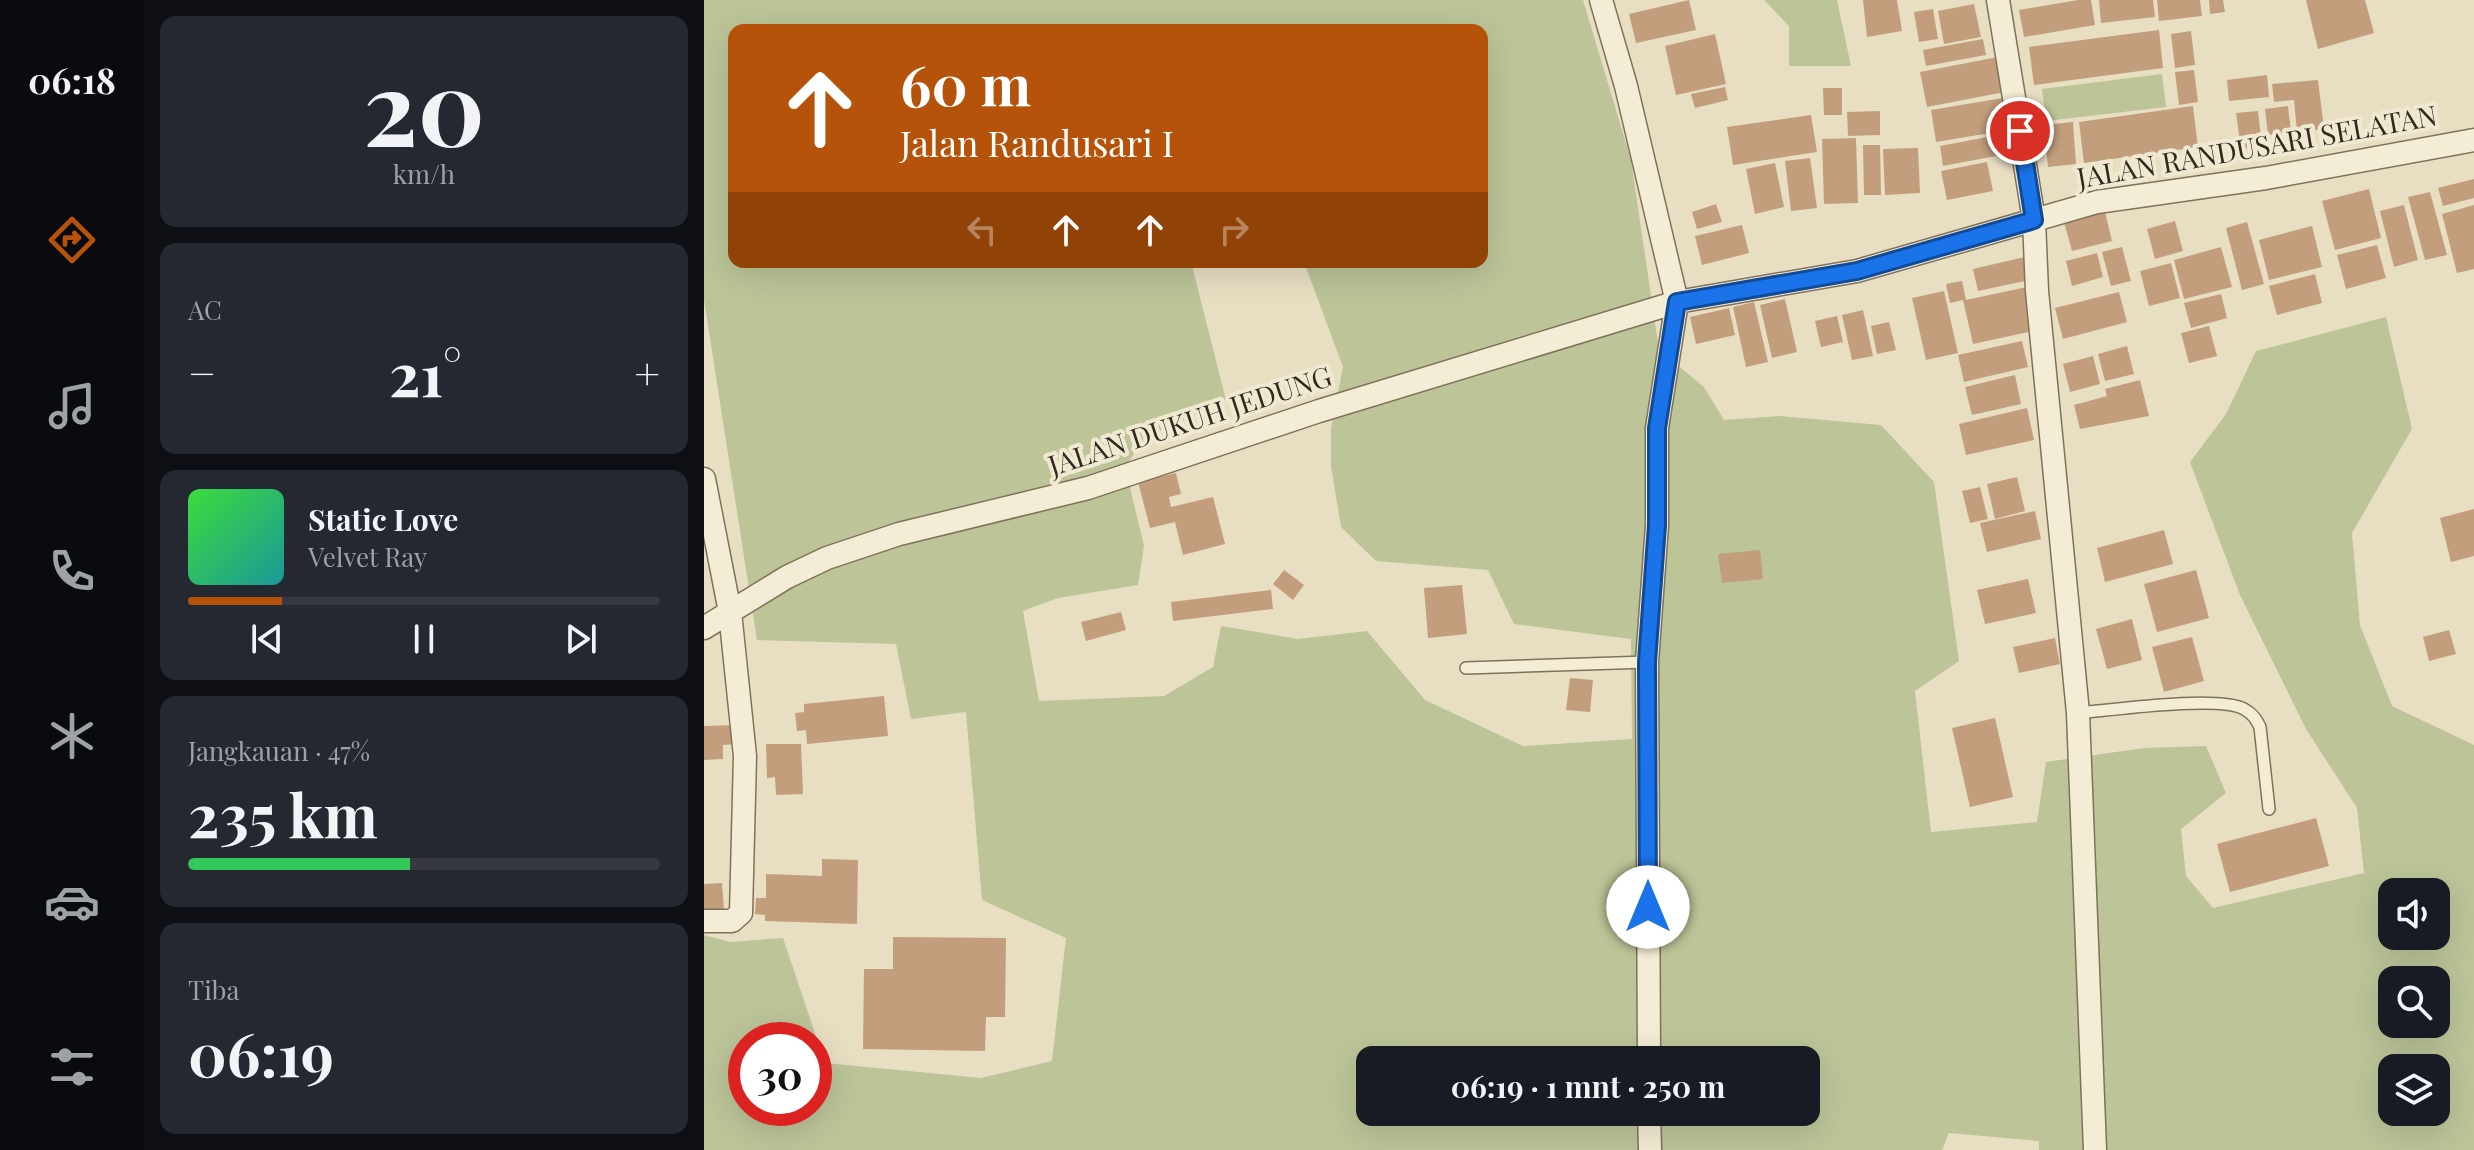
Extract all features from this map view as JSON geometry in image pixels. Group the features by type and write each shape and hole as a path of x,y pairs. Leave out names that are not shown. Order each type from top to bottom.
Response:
{"street":[{"path":"1601,0 1626,86 1677,302 1657,428 1657,525 1647,662 1649,1046"},
{"path":"1998,0 2034,220 2038,305 2078,713 2095,1150"},
{"name":"JALAN RANDUSARI SELATAN","path":"1677,302 1857,271 2097,202 2266,178 2474,140"},
{"name":"JALAN DUKUH JEDUNG","path":"704,628 787,577 827,558 899,534 1088,488 1319,411 1677,302"},
{"path":"704,479 730,612 745,756 741,913 732,921 704,921"},
{"path":"1649,1126 1650,1150"}],"lane":[{"path":"1466,668 1647,662"},
{"path":"2078,713 2212,703 2242,707 2254,716 2260,727 2269,809"}],"green space":[{"path":"704,0 1583,0 1631,160 1659,350 1704,387 1724,420 1780,416 1881,425 1934,482 1959,661 1915,691 1931,832 2037,822 2046,762 2144,748 2206,746 2226,793 2181,829 2186,876 2213,908 2364,873 2357,808 2306,729 2240,595 2190,462 2226,414 2256,351 2386,317 2412,429 2352,533 2360,625 2392,706 2474,745 2474,1150 2039,1150 2039,1141 1949,1133 1942,1150 704,1150 704,935 730,942 783,938 811,1022 728,1022 728,1126 832,1126 832,1064 981,1078 1052,1061 1066,938 982,900 966,712 911,719 896,644 757,640 704,300","holes":["728,24 1488,24 1488,268 1306,268 1343,367 1331,428 1331,466 1341,527 1376,561 1488,570 1514,624 1631,639 1632,739 1523,746 1425,700 1367,631 1298,639 1221,626 1213,667 1164,696 1039,701 1023,611 1058,598 1138,585 1144,546 1125,467 1145,438 1226,400 1193,268 728,268"]},
{"path":"1764,0 1837,0 1851,66 1789,66 1789,26"},
{"path":"2162,74 2166,107 2046,121 2042,89"}],"building":[{"path":"1689,0 1696,30 1636,43 1629,14"},
{"path":"1863,0 1897,0 1902,31 1867,37"},
{"path":"2091,0 2095,25 2024,37 2019,10"},
{"path":"2099,0 2153,0 2155,17 2101,23"},
{"path":"2157,0 2200,0 2202,16 2159,21"},
{"path":"2209,0 2223,0 2225,12 2210,14"},
{"path":"2306,0 2365,0 2374,33 2318,49"},
{"path":"1974,4 1981,37 1944,44 1938,11"},
{"path":"1933,9 1938,39 1919,42 1914,12"},
{"path":"2159,30 2163,68 2034,85 2029,47"},
{"path":"2191,31 2195,65 2175,68 2171,34"},
{"path":"1715,34 1726,84 1676,95 1665,46"},
{"path":"1983,39 1986,55 1926,66 1923,50"},
{"path":"2003,56 2010,91 1927,107 1920,72"},
{"path":"2194,70 2198,102 2179,105 2175,72"},
{"path":"2267,75 2269,97 2229,101 2227,80"},
{"path":"2318,80 2324,129 2297,132 2294,100 2274,102 2272,84"},
{"path":"1725,87 1728,100 1695,108 1691,94"},
{"path":"1823,88 1842,88 1842,115 1824,115"},
{"path":"2003,98 2008,130 1936,142 1931,110"},
{"path":"2193,106 2198,147 2084,163 2079,122"},
{"path":"2288,106 2291,132 2268,135 2265,109"},
{"path":"1880,111 1880,135 1848,136 1847,112"},
{"path":"2258,111 2262,146 2241,149 2236,113"},
{"path":"1811,115 1817,152 1733,165 1727,127"},
{"path":"2073,122 2076,164 2048,167 2044,125"},
{"path":"1998,135 2001,155 1943,166 1940,146"},
{"path":"1856,138 1858,203 1824,204 1822,139"},
{"path":"1863,145 1880,145 1881,195 1864,195"},
{"path":"1918,148 1920,193 1885,195 1883,149"},
{"path":"1810,158 1817,208 1791,211 1785,161"},
{"path":"1987,162 1993,191 1947,200 1941,171"},
{"path":"1775,163 1784,207 1755,214 1746,169"},
{"path":"2474,179 2474,198 2443,206 2438,188"},
{"path":"2369,189 2381,238 2335,250 2322,201"},
{"path":"2430,192 2447,255 2425,260 2408,197"},
{"path":"1716,204 1722,222 1697,229 1692,212"},
{"path":"2404,205 2418,260 2394,267 2380,211"},
{"path":"2474,205 2474,269 2457,273 2442,214"},
{"path":"2105,212 2112,241 2072,251 2064,222"},
{"path":"2175,221 2183,251 2155,259 2147,229"},
{"path":"2247,222 2264,284 2242,290 2226,228"},
{"path":"1742,225 1749,253 1702,265 1695,236"},
{"path":"2312,226 2322,267 2269,280 2259,240"},
{"path":"2377,245 2386,278 2346,289 2337,255"},
{"path":"2122,247 2131,281 2111,286 2102,252"},
{"path":"2221,247 2232,287 2184,299 2174,260"},
{"path":"2097,253 2103,277 2072,286 2066,261"},
{"path":"2029,256 2034,279 1978,291 1973,269"},
{"path":"2171,263 2180,298 2149,306 2140,271"},
{"path":"2315,274 2322,303 2277,315 2269,286"},
{"path":"1962,281 1966,300 2027,287 2037,330 1973,344 1963,300 1950,303 1946,284"},
{"path":"1944,291 1958,353 1926,360 1912,298"},
{"path":"2119,292 2127,322 2063,339 2055,308"},
{"path":"2221,294 2227,318 2191,328 2184,303"},
{"path":"1785,299 1797,352 1772,358 1760,305"},
{"path":"1754,302 1768,362 1746,367 1733,307"},
{"path":"1729,308 1735,335 1696,344 1690,317"},
{"path":"1863,310 1873,356 1852,360 1842,315"},
{"path":"1837,316 1843,342 1821,347 1815,321"},
{"path":"1889,322 1896,350 1877,354 1871,326"},
{"path":"2209,326 2217,356 2189,363 2181,333"},
{"path":"2022,341 2028,367 1964,382 1958,355"},
{"path":"2127,346 2134,374 2105,381 2098,354"},
{"path":"2093,356 2100,384 2070,392 2063,364"},
{"path":"2015,375 2021,404 1972,415 1965,387"},
{"path":"2140,380 2149,416 2080,429 2074,405 2107,396 2105,389"},
{"path":"2027,408 2034,440 1966,455 1959,424"},
{"path":"1176,473 1181,494 1169,497 1171,507 1213,497 1225,544 1183,555 1175,522 1150,528 1138,482"},
{"path":"2017,477 2025,511 1995,519 1987,484"},
{"path":"1980,487 1988,519 1970,523 1962,491"},
{"path":"2474,509 2474,556 2451,562 2440,518"},
{"path":"2035,511 2041,539 1987,552 1980,523"},
{"path":"2164,530 2173,564 2105,582 2097,548"},
{"path":"1760,550 1763,579 1722,583 1718,554"},
{"path":"1284,570 1304,585 1293,600 1273,584"},
{"path":"2196,570 2209,618 2157,632 2144,584"},
{"path":"2028,579 2036,613 1985,624 1977,590"},
{"path":"1462,585 1467,634 1428,638 1424,588"},
{"path":"1271,590 1273,609 1173,621 1171,602"},
{"path":"1121,612 1126,630 1086,641 1081,622"},
{"path":"2132,619 2142,660 2107,669 2096,629"},
{"path":"2449,630 2456,654 2429,661 2423,637"},
{"path":"2192,637 2204,681 2164,692 2152,647"},
{"path":"2055,638 2060,664 2019,673 2013,647"},
{"path":"1570,678 1593,680 1590,712 1566,710"},
{"path":"884,696 888,736 807,744 806,730 797,731 795,713 804,712 804,704"},
{"path":"1995,718 2013,797 1970,807 1952,728"},
{"path":"737,725 738,744 723,745 723,759 704,760 704,726"},
{"path":"766,744 801,744 803,794 776,795 775,777 767,778"},
{"path":"2316,818 2329,866 2230,892 2217,844"},
{"path":"822,859 858,860 857,924 765,921 765,915 755,914 756,898 766,898 766,874 822,876"},
{"path":"722,883 724,909 704,910 704,884"},
{"path":"893,937 1006,938 1005,1017 986,1017 985,1051 863,1049 864,969 893,969"}],"route":[{"path":"1648,907 1647,662 1657,525 1657,428 1677,302 1857,271 2034,220 2020,131"}]}
